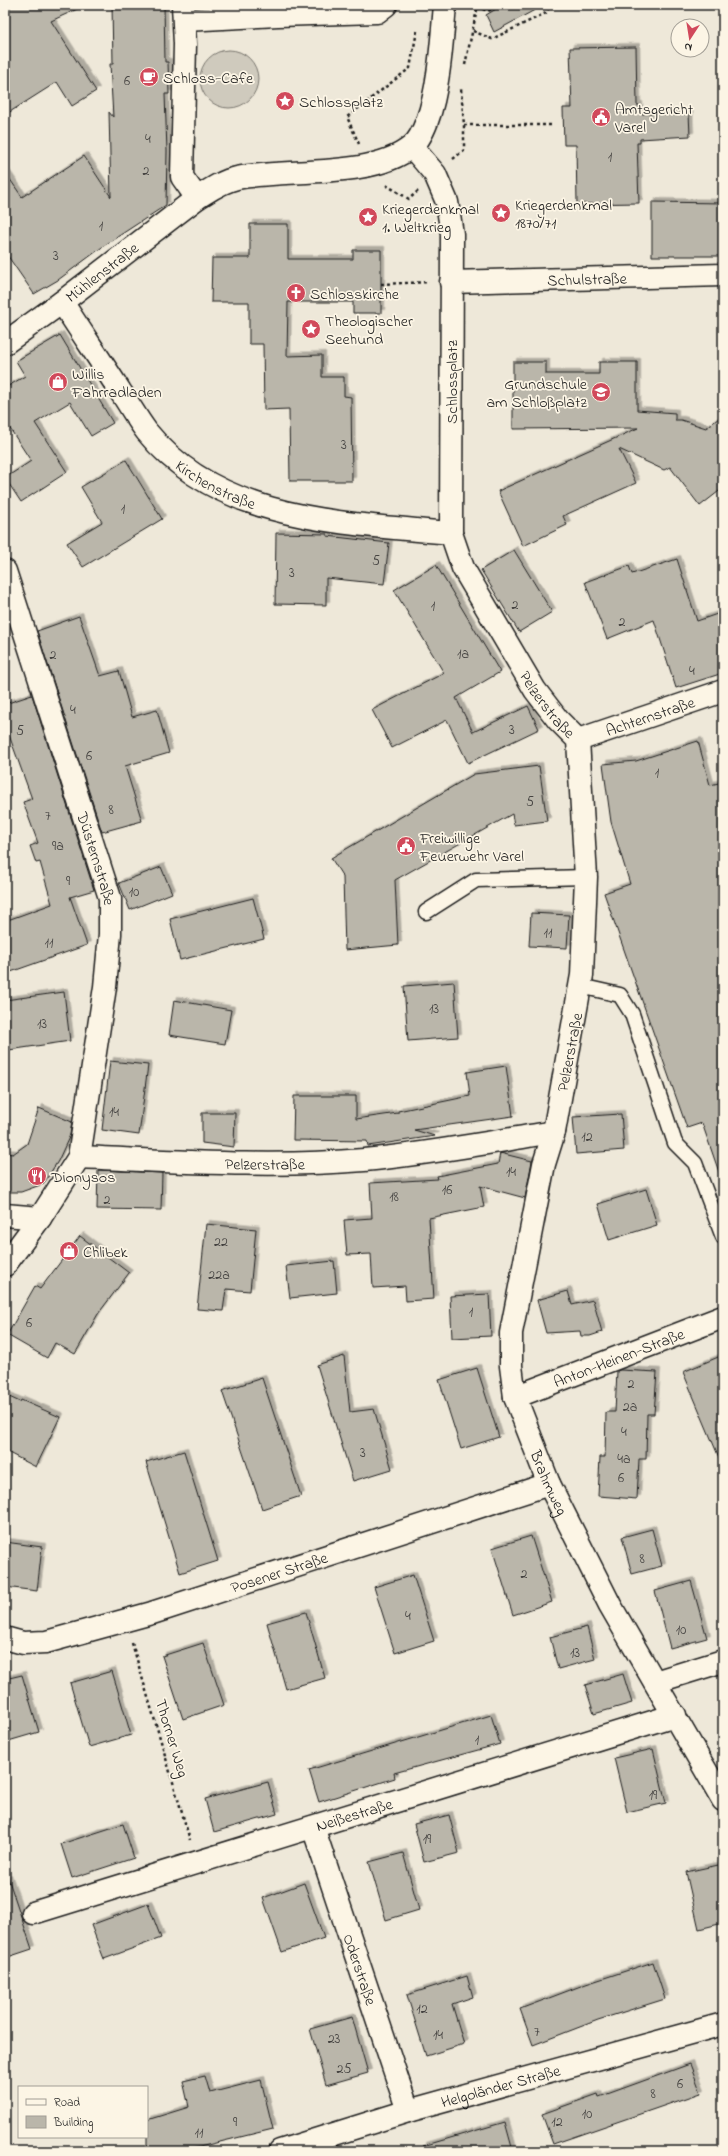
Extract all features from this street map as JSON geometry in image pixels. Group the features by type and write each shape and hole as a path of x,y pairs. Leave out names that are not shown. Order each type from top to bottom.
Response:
{"street":[{"path":"386,5 377,12 278,14 184,13 182,177 197,198 218,185 236,178 366,166 391,158 412,147 427,122 442,44 446,5"},
{"name":"Schlossplatz","path":"412,147 435,174 447,202 452,234 451,533"},
{"name":"Mühlenstraße","path":"7,336 62,302 197,198"},
{"name":"Schulstraße","path":"451,282 723,275"},
{"name":"Kirchenstraße","path":"62,302 147,432 176,461 209,484 249,502 289,514 332,522 451,533"},
{"name":"Pelzerstraße","path":"79,1158 243,1163 363,1160 416,1154 554,1132 580,986 585,930 586,876 578,740 558,720 535,690 463,568 451,533"},
{"name":"Düsternstraße","path":"5,571 110,898 110,934 104,987 79,1158"},
{"name":"Achternstraße","path":"578,740 723,691"},
{"name":"Brahmweg","path":"554,1132 544,1164 511,1333 511,1366 515,1397 549,1484 610,1605 723,1800"},
{"path":"5,1265 40,1218 79,1158"},
{"path":"5,1214 40,1218"},
{"name":"Anton-Heinen-Straße","path":"515,1397 723,1317"},
{"name":"Posener Straße","path":"5,1638 23,1643 46,1642 152,1613 549,1484"},
{"path":"655,1682 723,1661"},
{"name":"Neißestraße","path":"33,1913 675,1715"},
{"name":"Oderstraße","path":"313,1827 408,2111"},
{"name":"Helgoländer Straße","path":"280,2151 408,2111 723,2024"}],"lane":[{"path":"426,912 476,880 586,876"},
{"path":"580,986 620,995 632,1014 675,1143 695,1163 723,1237"}],"path":[{"path":"464,68 478,6 488,11 498,5"},
{"path":"473,31 492,39 546,13 550,5"},
{"path":"419,24 410,68 347,117 369,177 409,199 435,174 464,150 464,126 460,83"},
{"path":"464,126 552,125"},
{"path":"381,284 451,282"},
{"name":"Thorner Weg","path":"125,1620 197,1863"}],"shaded area":[{"path":"223,50 235,50 250,58 258,73 258,85 250,100 235,108 223,108 208,100 200,85 200,73 208,58"}],"building":[{"path":"5,5 86,5 51,21 96,91 72,106 57,82 5,115"},
{"path":"112,5 164,5 165,62 168,62 169,94 165,94 167,151 166,205 105,245 58,280 34,294 5,252 5,172 22,197 84,156 111,197 109,112 113,117 110,64 113,64"},
{"path":"503,5 544,5 494,32 486,15"},
{"name":"Amtsgericht Varel","path":"636,47 637,105 639,105 639,114 689,113 690,136 640,139 640,143 637,143 639,203 577,204 576,145 564,145 563,108 572,108 570,48"},
{"path":"652,202 723,203 723,256 652,256"},
{"path":"250,224 288,224 288,259 353,259 353,250 381,250 381,313 353,313 353,302 288,302 287,356 322,355 322,377 344,377 344,396 351,397 352,481 290,481 289,409 264,410 263,344 249,344 249,302 211,302 212,258 250,258"},
{"path":"60,335 113,423 91,436 70,402 35,423 67,472 21,502 5,478 31,461 5,421 5,388 25,376 16,361"},
{"path":"513,362 546,362 546,374 599,374 599,362 637,362 637,410 675,413 675,420 681,420 706,428 723,415 723,488 700,506 670,467 664,470 619,449 636,483 563,516 567,525 523,546 498,491 638,428 513,429"},
{"path":"126,460 162,519 83,567 67,543 102,522 81,487"},
{"path":"276,533 327,534 327,536 389,543 384,584 326,578 326,605 275,604"},
{"path":"514,550 552,612 519,632 481,570"},
{"path":"677,559 697,621 723,612 723,673 676,688 654,620 607,639 585,582 629,566 632,574"},
{"path":"436,565 500,672 456,698 473,732 528,706 539,729 468,763 447,720 392,748 372,710 444,673 394,590"},
{"path":"79,616 100,676 119,671 132,717 157,710 169,753 125,766 142,821 102,832 37,631"},
{"path":"32,695 94,890 70,897 87,945 5,974 5,921 52,904 40,862 36,863 30,846 38,843 23,802 32,799 5,724 5,704"},
{"path":"698,741 710,785 723,782 723,1175 720,1175 702,1123 687,1128 604,893 630,884 611,822 603,764 636,761"},
{"path":"539,766 547,821 514,825 512,814 395,880 398,945 345,950 343,877 331,858 474,774"},
{"path":"161,867 172,893 130,910 119,883"},
{"path":"253,898 264,939 180,960 170,919"},
{"path":"531,913 569,915 567,948 529,946"},
{"path":"454,982 458,1037 408,1041 404,986"},
{"path":"64,992 70,1041 9,1050 5,1017 5,1000"},
{"path":"174,1000 231,1010 225,1044 169,1035"},
{"path":"110,1061 148,1065 139,1135 102,1130"},
{"path":"506,1066 513,1116 414,1130 435,1136 368,1146 367,1141 293,1140 294,1096 356,1096 356,1119 398,1113 398,1111 470,1096 467,1072"},
{"path":"39,1108 72,1122 70,1135 58,1161 43,1184 21,1192 5,1192 5,1153 13,1154 27,1144"},
{"path":"202,1113 235,1113 234,1147 202,1143"},
{"path":"621,1114 624,1150 576,1154 573,1117"},
{"path":"500,1153 532,1161 525,1198 480,1186 484,1207 429,1218 434,1299 406,1301 405,1286 373,1288 371,1254 347,1255 344,1220 372,1218 370,1183 438,1179 437,1176 498,1164"},
{"path":"98,1170 162,1173 161,1210 97,1209"},
{"path":"646,1189 657,1225 609,1240 598,1204"},
{"path":"206,1224 256,1229 250,1291 226,1289 223,1311 197,1309"},
{"path":"80,1236 129,1273 98,1314 75,1354 55,1343 47,1358 7,1335 35,1286 40,1289"},
{"path":"334,1261 337,1293 290,1298 286,1266"},
{"path":"568,1291 572,1305 593,1300 602,1332 590,1336 581,1336 580,1331 546,1333 537,1300"},
{"path":"489,1294 491,1336 452,1338 450,1296"},
{"path":"723,1355 723,1467 683,1372"},
{"path":"344,1356 350,1412 374,1409 392,1469 353,1481 317,1365"},
{"path":"477,1368 499,1437 461,1449 439,1380"},
{"path":"617,1371 657,1372 654,1414 647,1414 646,1459 639,1459 637,1499 598,1496 600,1457 605,1457 606,1412 615,1412"},
{"path":"262,1378 301,1496 262,1509 222,1391"},
{"path":"5,1395 20,1402 21,1400 60,1417 36,1467 5,1451"},
{"path":"184,1451 218,1561 180,1573 146,1462"},
{"path":"652,1529 662,1566 632,1574 622,1537"},
{"path":"531,1536 552,1602 513,1615 492,1548"},
{"path":"5,1542 42,1547 37,1591 5,1587"},
{"path":"413,1575 434,1641 395,1653 374,1587"},
{"path":"691,1581 707,1638 670,1648 655,1591"},
{"path":"306,1612 325,1678 286,1689 267,1623"},
{"path":"587,1627 595,1659 558,1669 550,1637"},
{"path":"203,1643 224,1705 183,1719 162,1656"},
{"path":"112,1671 131,1735 89,1747 70,1683"},
{"path":"623,1674 632,1703 594,1714 585,1685"},
{"path":"22,1675 39,1732 5,1742 5,1679"},
{"path":"491,1715 500,1744 394,1773 395,1778 319,1802 309,1770"},
{"path":"653,1749 666,1803 627,1812 614,1758"},
{"path":"268,1782 277,1814 214,1832 205,1799"},
{"path":"449,1815 459,1853 424,1862 414,1824"},
{"path":"123,1824 134,1858 72,1878 61,1844"},
{"path":"403,1853 419,1910 386,1920 369,1862"},
{"path":"723,1864 723,1923 699,1929 686,1872"},
{"path":"8,1878 32,1949 5,1958 5,1879"},
{"path":"304,1883 324,1938 282,1952 263,1898"},
{"path":"148,1904 161,1938 104,1959 91,1925"},
{"path":"653,1962 665,1999 598,2020 533,2045 520,2009 586,1984"},
{"path":"467,1976 473,1997 452,2004 464,2044 426,2056 407,1995"},
{"path":"352,2017 368,2073 326,2085 310,2029"},
{"path":"690,2064 701,2093 553,2144 542,2114 598,2094 599,2097"},
{"path":"205,2076 210,2093 261,2080 273,2129 183,2151 147,2151 148,2120 189,2107 183,2081"},
{"path":"505,2122 513,2151 424,2151 423,2146"}],"place":[{"name":"Schloss-Cafe","path":"149,77"},
{"name":"Schlossplatz","path":"285,101"},
{"name":"Amtsgericht Varel","path":"601,117"},
{"name":"Kriegerdenkmal 1870/71","path":"501,213"},
{"name":"Kriegerdenkmal 1. Weltkrieg","path":"368,217"},
{"name":"Schlosskirche","path":"296,293"},
{"name":"Theologischer Seehund","path":"311,329"},
{"name":"Willis Fahrradladen","path":"58,382"},
{"name":"Grundschule am Schloßplatz","path":"601,392"},
{"name":"Freiwillige Feuerwehr Varel","path":"406,846"},
{"name":"Dionysos","path":"37,1176"},
{"name":"Chlibek","path":"69,1251"}]}
